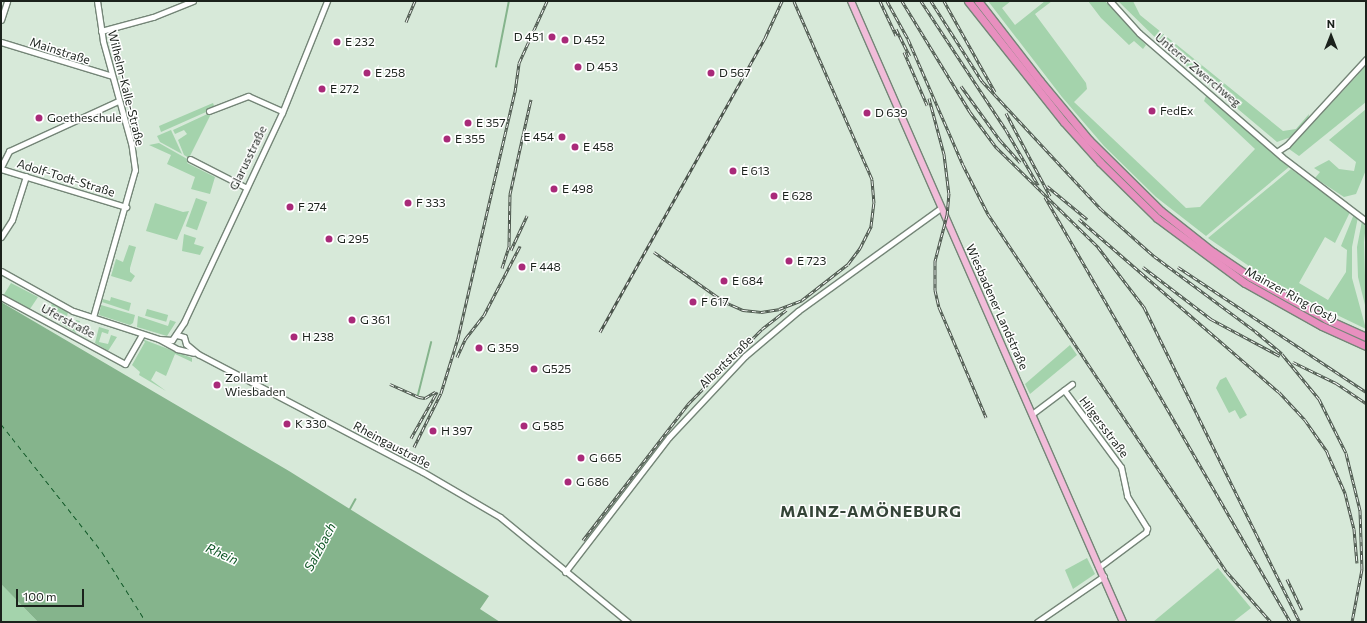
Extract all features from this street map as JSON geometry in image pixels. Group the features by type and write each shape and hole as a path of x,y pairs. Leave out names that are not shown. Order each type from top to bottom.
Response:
{"highway":[{"path":"968,1 1034,86 1086,147 1129,192 1186,241 1211,255"},
{"path":"978,1 1040,81 1089,140 1134,186 1191,235 1211,255"},
{"name":"Mainzer Ring (Ost)","path":"1211,255 1287,299 1366,337"},
{"name":"Mainzer Ring (Ost)","path":"1211,255 1283,306 1366,346"}],"main road":[{"name":"Wiesbadener Landstraße","path":"851,1 1124,622"}],"street":[{"path":"1,20 7,1"},
{"name":"Wilhelm-Kalle-Straße","path":"93,317 126,207 135,170 131,144 118,102 101,31 97,1"},
{"path":"101,31 153,18 191,1"},
{"name":"Glarusstraße","path":"180,336 184,322 217,253 245,187 282,111 327,1"},
{"name":"Unterer Zwerchweg","path":"1110,1 1139,32 1305,176 1366,221"},
{"name":"Mainstraße","path":"1,42 112,76"},
{"path":"1278,151 1293,140 1366,59"},
{"path":"209,111 246,96 282,111"},
{"path":"1,168 9,151 118,102"},
{"path":"190,159 245,187"},
{"name":"Adolf-Todt-Straße","path":"1,168 126,207"},
{"path":"1,238 12,220 26,176"},
{"name":"Albertstraße","path":"565,572 669,437 745,356 798,311 942,208"},
{"name":"Rheingaustraße","path":"1,271 53,301 93,317 172,343 177,349 184,347 423,472 500,517 565,572 628,622"},
{"name":"Uferstraße","path":"1,297 125,364 142,334"},
{"path":"172,343 180,336 184,347"},
{"path":"1032,414 1072,384"},
{"name":"Hilgersstraße","path":"1064,390 1121,467 1127,496 1148,528 1146,532 1099,567"},
{"path":"1037,622 1104,576"}],"shaded area":[{"path":"988,1 1011,1 1002,8 1015,25 1045,1 1052,1 1035,14 1086,83 1087,89 1074,102 1186,208 1200,207 1255,149 1204,101 1206,96 1289,167 1206,236 1156,197 1104,146 1062,97"},
{"path":"1088,1 1105,1 1146,45 1143,49 1134,41 1129,45 1101,18"},
{"path":"1118,1 1133,1 1140,15 1283,131 1296,129 1309,114 1308,120 1291,137 1277,142 1169,51"},
{"path":"1366,66 1366,102 1299,156 1289,149"},
{"path":"213,103 215,108 161,132 159,126"},
{"path":"1366,109 1366,170 1356,194 1344,197 1315,178 1320,172 1314,168 1329,160 1339,169 1354,171 1356,162 1329,140"},
{"path":"216,110 211,114 189,158 184,155 178,140 187,134 184,130 175,134 173,130"},
{"path":"171,130 182,154 160,142 157,136"},
{"path":"159,143 189,160 187,163 215,177 210,194 191,189 195,177 167,164 171,155 149,145"},
{"path":"1291,169 1350,212 1335,243 1325,237 1299,283 1328,300 1346,272 1347,250 1341,246 1354,214 1358,217 1352,247 1352,278 1366,329 1281,288 1208,238"},
{"path":"196,198 207,202 197,230 186,226"},
{"path":"155,203 183,212 189,211 177,240 146,231"},
{"path":"1362,221 1366,224 1364,242 1366,309 1358,277 1357,247"},
{"path":"184,234 196,238 194,244 204,247 200,255 182,251"},
{"path":"129,245 136,247 130,268 130,272 135,276 131,282 111,276 116,259 123,262"},
{"path":"11,283 38,297 30,309 3,296"},
{"path":"111,297 131,303 129,311 102,302 103,299 110,301"},
{"path":"52,304 68,312 65,325 73,328 76,320 80,321 76,333 46,314"},
{"path":"101,305 135,315 133,323 130,325 99,315"},
{"path":"147,309 168,315 166,322 145,316"},
{"path":"138,316 168,326 170,320 176,322 167,336 137,327"},
{"path":"99,327 109,330 108,334 102,332 99,342 108,344 111,335 117,337 108,351 95,343"},
{"path":"142,339 192,358 192,362 175,354 166,376 156,371 151,380 166,391 139,375 140,372 132,365 145,342"},
{"path":"1070,345 1077,355 1030,394 1025,384"},
{"path":"1226,377 1247,415 1240,419 1235,410 1229,413 1216,388 1220,380"},
{"path":"1087,558 1095,574 1073,589 1065,570"},
{"path":"1218,568 1251,608 1233,622 1153,622"},
{"path":"1,584 38,622 1,622"}],"water":[{"name":"Rhein","path":"1,302 289,471 489,596 480,609 500,622 38,622 1,584"}],"waterway":[{"name":"Salzbach","path":"496,67 509,1"},
{"name":"Salzbach","path":"418,395 431,343"},
{"name":"Salzbach","path":"349,511 355,500"}],"ferry route":[{"path":"1,424 102,552 146,622"}],"railway":[{"path":"406,22 415,1"},
{"path":"414,447 441,393 458,338 515,92 519,63 547,1"},
{"path":"600,332 765,38 782,1"},
{"path":"654,252 725,302 743,310 761,312 779,309 802,300 848,264 860,248 871,226 874,203 872,179 794,1"},
{"path":"880,1 896,36"},
{"path":"887,1 908,39 963,165 988,214 1227,572 1271,622"},
{"path":"902,1 970,112 996,147 1098,247 1144,307 1300,622"},
{"path":"921,1 1006,130 1038,185"},
{"path":"931,1 982,81 1101,209 1154,256 1255,331 1282,354 1319,399 1346,453 1360,510 1362,569 1352,622"},
{"path":"944,1 995,92"},
{"path":"896,29 910,56"},
{"path":"904,52 927,105"},
{"path":"961,86 1000,140 1020,162"},
{"path":"929,98 944,154 949,193 947,215 935,261 935,290 939,307 986,417"},
{"path":"502,268 509,246 510,194 531,99"},
{"path":"1006,113 1050,196"},
{"path":"1047,186 1087,219"},
{"path":"1045,197 1290,622"},
{"path":"511,250 527,215"},
{"path":"1079,219 1279,392 1305,420 1327,452 1345,493 1354,529 1357,563"},
{"path":"457,357 466,338 484,315 520,246"},
{"path":"1143,267 1211,319 1280,356"},
{"path":"1178,267 1366,392"},
{"path":"583,540 688,404 762,329 786,310"},
{"path":"1293,362 1336,383 1366,403"},
{"path":"390,384 419,397 425,398 435,392"},
{"path":"411,438 437,392"},
{"path":"1287,579 1302,610"}],"place":[{"name":"D 451","path":"552,37"},
{"name":"D 452","path":"565,40"},
{"name":"E 232","path":"337,42"},
{"name":"D 453","path":"578,67"},
{"name":"E 258","path":"367,73"},
{"name":"D 567","path":"711,73"},
{"name":"E 272","path":"322,89"},
{"name":"FedEx","path":"1152,111"},
{"name":"D 639","path":"867,113"},
{"name":"Goetheschule","path":"39,118"},
{"name":"E 357","path":"468,123"},
{"name":"E 454","path":"562,137"},
{"name":"E 355","path":"447,139"},
{"name":"E 458","path":"575,147"},
{"name":"E 613","path":"733,171"},
{"name":"E 498","path":"554,189"},
{"name":"E 628","path":"774,196"},
{"name":"F 333","path":"408,203"},
{"name":"F 274","path":"290,207"},
{"name":"G 295","path":"329,239"},
{"name":"E 723","path":"789,261"},
{"name":"F 448","path":"522,267"},
{"name":"E 684","path":"724,281"},
{"name":"F 617","path":"693,302"},
{"name":"G 361","path":"352,320"},
{"name":"H 238","path":"294,337"},
{"name":"G 359","path":"479,348"},
{"name":"G525","path":"534,369"},
{"name":"Zollamt Wiesbaden","path":"217,385"},
{"name":"K 330","path":"287,424"},
{"name":"G 585","path":"524,426"},
{"name":"H 397","path":"433,431"},
{"name":"G 665","path":"581,458"},
{"name":"G 686","path":"568,482"}],"district":[{"name":"MAINZ-AMÖNEBURG","path":"871,511"}]}
